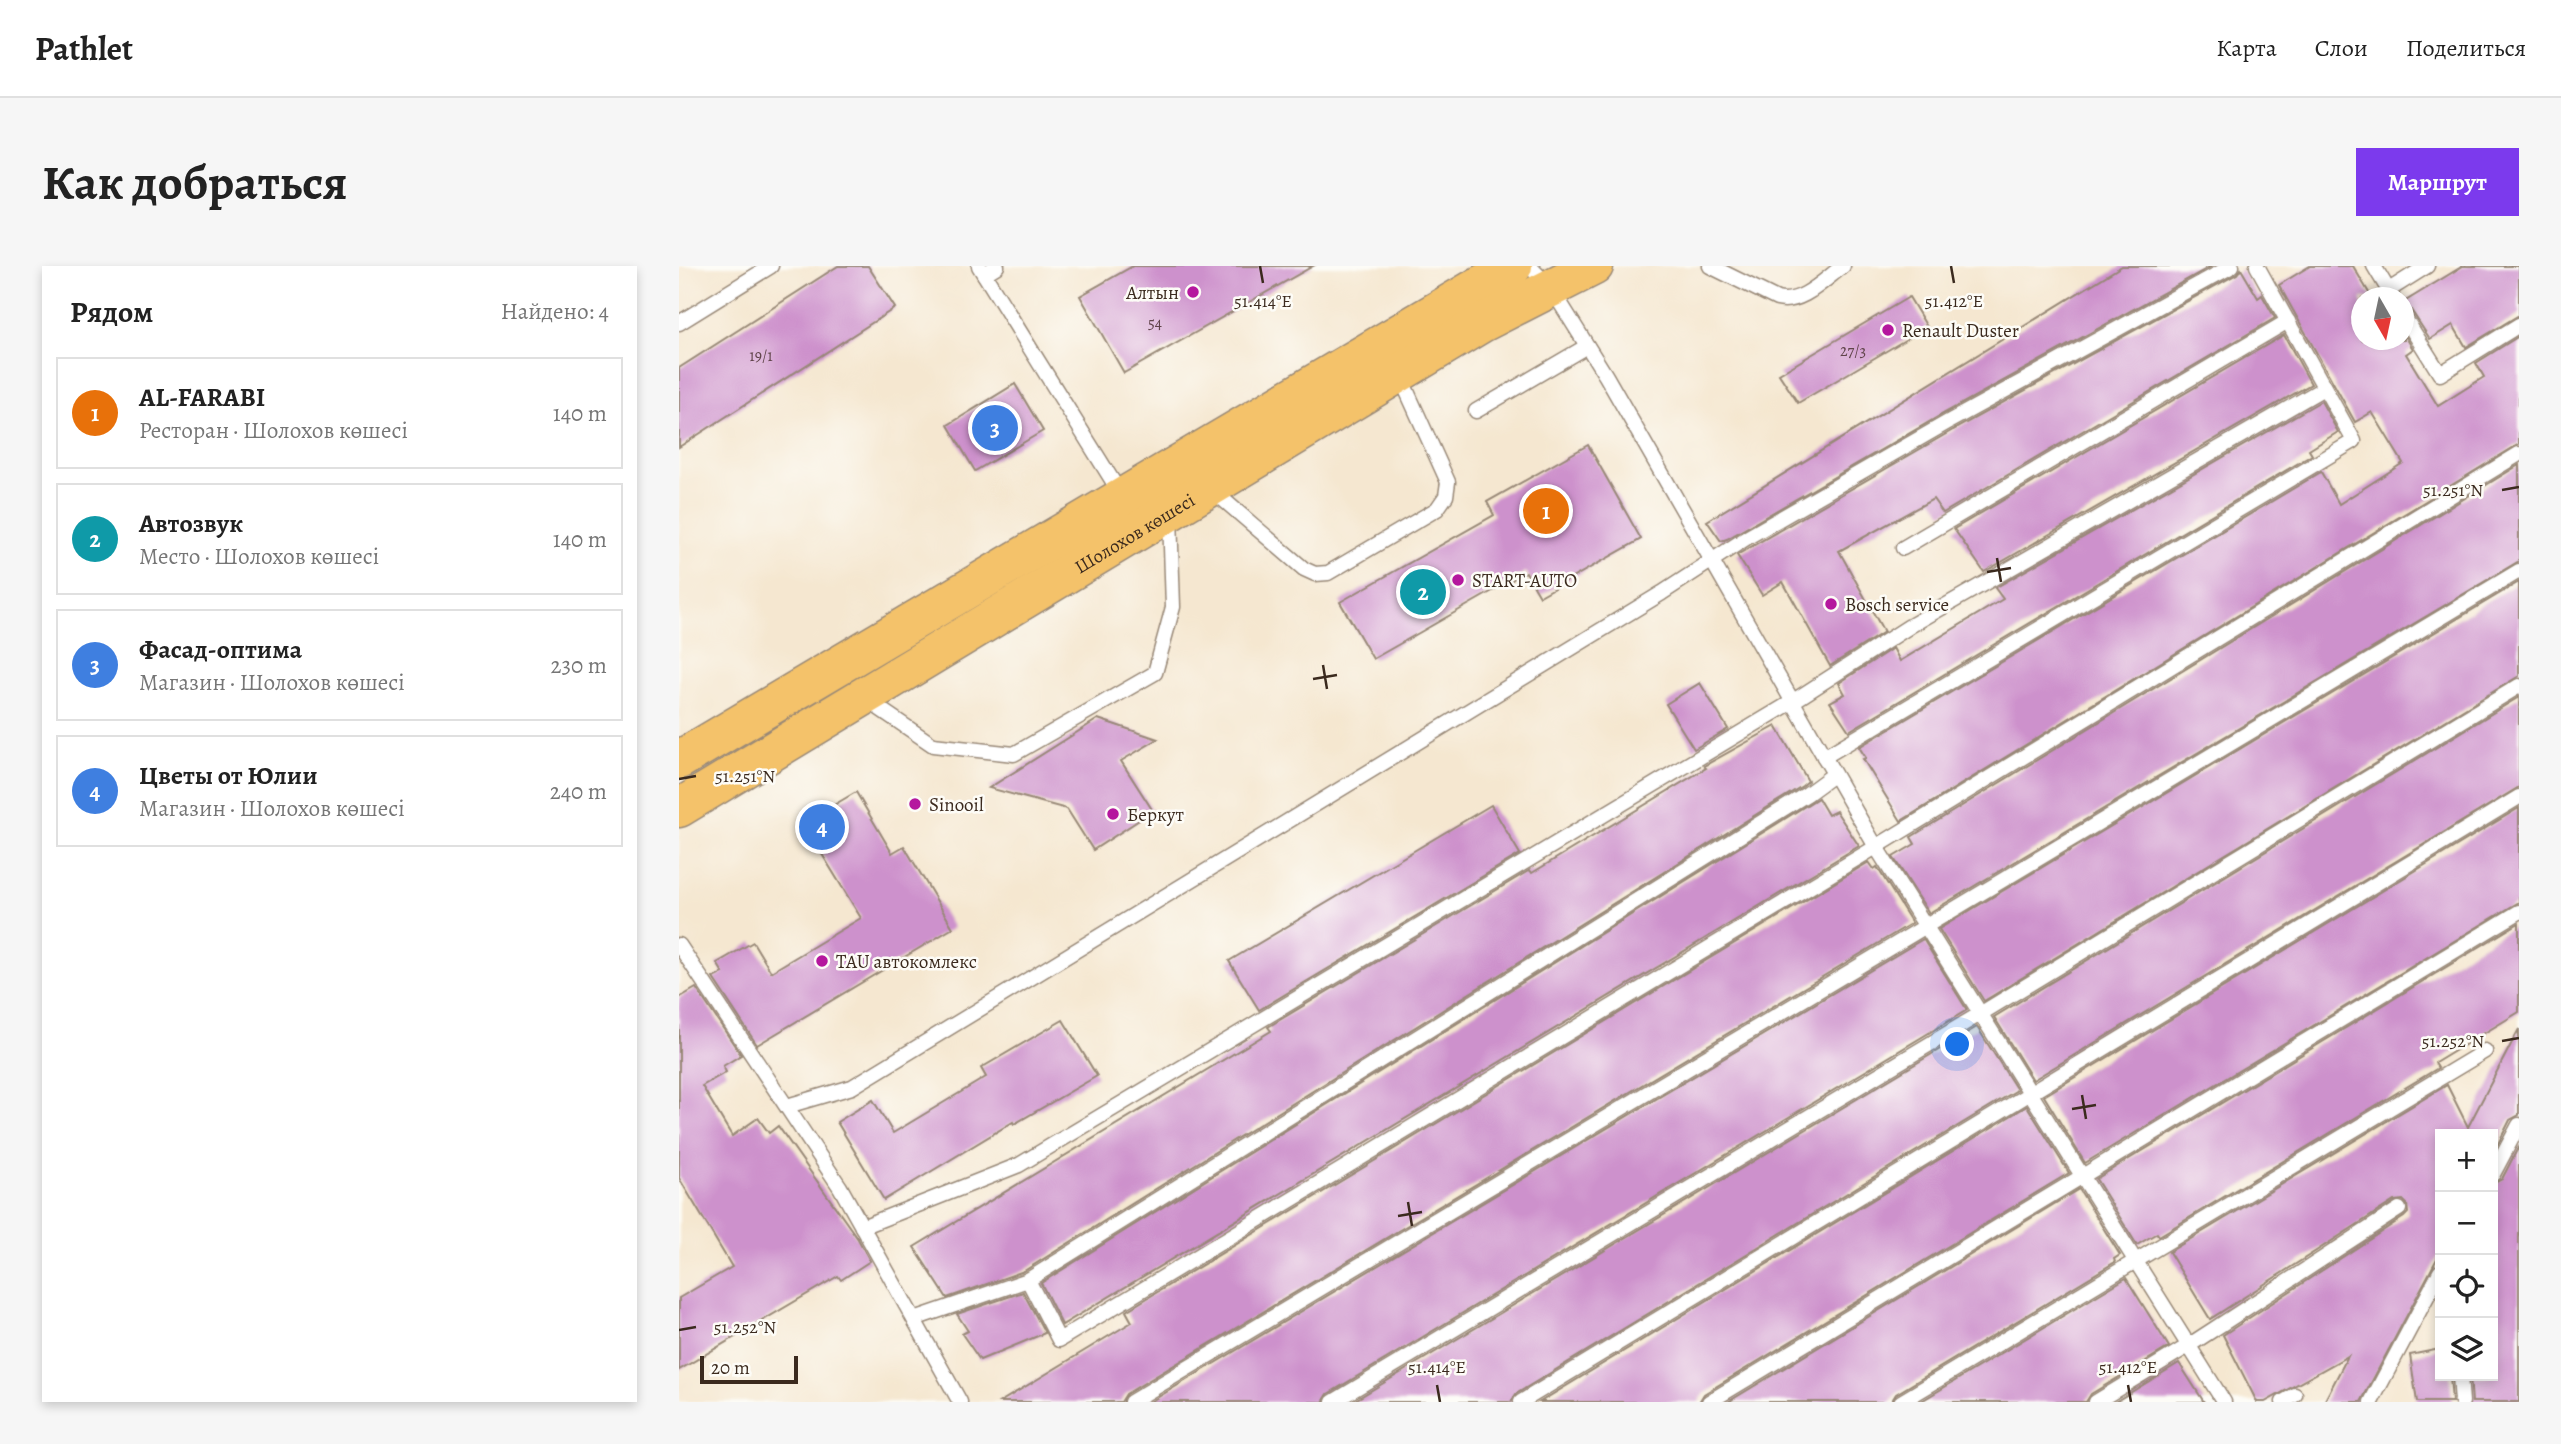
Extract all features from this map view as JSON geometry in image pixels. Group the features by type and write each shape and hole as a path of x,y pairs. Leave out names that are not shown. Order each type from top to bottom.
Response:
{"highway":[{"name":"Шолохов көшесі","path":"679,760 1123,498 1523,271 1594,266"},
{"name":"Шолохов көшесі","path":"679,808 1498,314 1523,271"}],"lane":[{"path":"679,323 771,266"},
{"path":"1710,266 1787,302 1798,299 1843,266"},
{"path":"787,1106 852,1087 1650,601 1710,560 1948,422 2231,266"},
{"path":"1824,757 2354,441 2257,266"},
{"path":"2374,266 2387,287"},
{"path":"2400,287 2427,266"},
{"path":"987,269 1123,498"},
{"path":"1523,271 1587,346 1833,775 2224,1402"},
{"path":"1903,548 2288,321"},
{"path":"2414,333 2439,374 2519,325"},
{"path":"1476,411 1587,346"},
{"path":"1210,488 1304,569 1315,574 1328,572 1437,509 1446,496 1448,482 1399,374"},
{"path":"862,1227 1019,1165 1792,702 1910,626 2324,388"},
{"path":"1028,1280 1059,1340 2519,454"},
{"path":"863,697 933,745 1014,754 1155,673 1173,607 1170,512"},
{"path":"1131,1402 2519,571"},
{"path":"1333,1402 1980,1014 2519,685"},
{"path":"914,1319 1028,1280 1807,794 1833,775"},
{"path":"1521,1402 2519,797"},
{"path":"1709,1402 2519,912"},
{"path":"679,945 840,1187 960,1402"},
{"path":"1901,1402 2485,1051"},
{"path":"2498,1165 2519,1125"},
{"path":"2096,1402 2188,1346 2399,1209"},
{"path":"2371,1402 2435,1281"},
{"path":"2460,1381 2462,1402"}],"building":[{"path":"838,266 868,266 895,308 679,447 679,368"},
{"path":"1133,266 1313,266 1124,373 1080,296"},
{"path":"2122,266 2212,266 1943,414 1727,539 1721,541 1707,521"},
{"path":"2310,266 2353,266 2365,287 2351,287 2351,350 2412,350 2406,354 2438,406 2484,377 2476,363 2519,336 2519,444 1901,821 1863,759 1866,758 1859,747 2321,472 2339,504 2403,463 2372,412 2355,422 2279,285"},
{"path":"2463,266 2519,266 2519,315 2466,347 2453,325 2430,339 2414,315 2414,296"},
{"path":"2241,269 2258,298 2262,295 2275,318 1943,513 1933,499 1839,551 1884,632 1830,666 1783,582 1762,595 1737,555 1953,430 2237,274"},
{"path":"1909,297 1927,327 1798,403 1779,374"},
{"path":"2284,335 2311,384 1984,572 1954,529"},
{"path":"1015,384 1043,431 975,471 948,425"},
{"path":"2321,401 2338,432 2309,450 2312,455 1849,731 1830,702 1845,694 1839,683 1893,648 1900,661 2003,599 1995,588"},
{"path":"1588,445 1641,539 1540,596 1526,572 1373,659 1340,602 1494,515 1487,502"},
{"path":"2519,465 2519,561 1929,913 1893,857 1915,844 1911,837"},
{"path":"2519,582 2519,676 1984,1001 1939,929"},
{"path":"1700,683 1728,729 1694,749 1666,704"},
{"path":"2519,697 2519,787 2033,1080 1994,1017"},
{"path":"1098,719 1158,739 1121,761 1153,811 1093,850 1067,809 989,788"},
{"path":"1776,726 1808,781 1802,786 1024,1271 947,1298 914,1247 1271,1031 1268,1027 1530,870 1532,873 1706,768 1704,766"},
{"path":"856,792 892,853 904,846 953,928 757,1045 713,978 723,973 717,963 753,942 771,972 861,918 803,823"},
{"path":"1818,798 1828,815 1836,811 1859,846 1062,1325 1041,1283"},
{"path":"1491,805 1520,854 1259,1010 1229,961"},
{"path":"2519,808 2519,902 2085,1163 2044,1096"},
{"path":"1869,862 1874,869 1877,867 1912,923 1126,1394 1121,1402 1000,1402 1132,1322 1126,1311"},
{"path":"2519,923 2519,1012 2435,1063 2438,1068 2159,1236 2157,1233 2137,1245 2096,1179"},
{"path":"1923,939 1967,1010 1328,1394 1323,1402 1150,1402"},
{"path":"696,988 741,1055 723,1066 726,1072 702,1086 732,1136 758,1118 769,1133 778,1126 858,1239 870,1261 841,1280 838,1276 679,1370 679,1298 732,1267 679,1178 679,998"},
{"path":"1063,1020 1097,1076 1014,1124 1013,1122 884,1200 837,1122 873,1100 893,1133 986,1077 981,1068"},
{"path":"1977,1027 2017,1090 1516,1394 1511,1402 1352,1402"},
{"path":"2519,1029 2519,1115 2510,1120 2498,1144 2498,1129 2435,1129 2435,1262 2361,1402 2324,1402 2348,1356 2265,1402 2257,1402 2223,1335 2404,1217 2408,1213 2407,1204 2403,1200 2394,1201 2210,1319 2169,1252 2447,1085 2468,1127"},
{"path":"2027,1106 2069,1173 1704,1394 1699,1402 1540,1402"},
{"path":"2519,1146 2519,1402 2472,1402 2470,1381 2498,1381 2498,1181 2502,1179"},
{"path":"2079,1189 2120,1255 2114,1259 2115,1262 1896,1394 1891,1402 1728,1402"},
{"path":"2126,1278 2169,1347 2091,1394 2086,1402 1920,1402"},
{"path":"1023,1292 1045,1333 980,1360 962,1334 968,1331 957,1314"},
{"path":"2435,1350 2435,1381 2450,1381 2452,1402 2417,1402 2410,1355"},
{"path":"2179,1363 2204,1402 2115,1402"}],"place":[{"name":"Алтын","path":"1193,292"},
{"name":"Renault Duster","path":"1888,330"},
{"name":"Фасад-оптима","path":"995,428"},
{"name":"AL-FARABI","path":"1546,511"},
{"name":"START-AUTO","path":"1458,580"},
{"name":"Автозвук","path":"1423,592"},
{"name":"Bosch service","path":"1831,604"},
{"name":"Sinooil","path":"915,804"},
{"name":"Беркут","path":"1113,814"},
{"name":"Цветы от Юлии","path":"822,827"},
{"name":"TAU автокомлекс","path":"822,961"}]}
